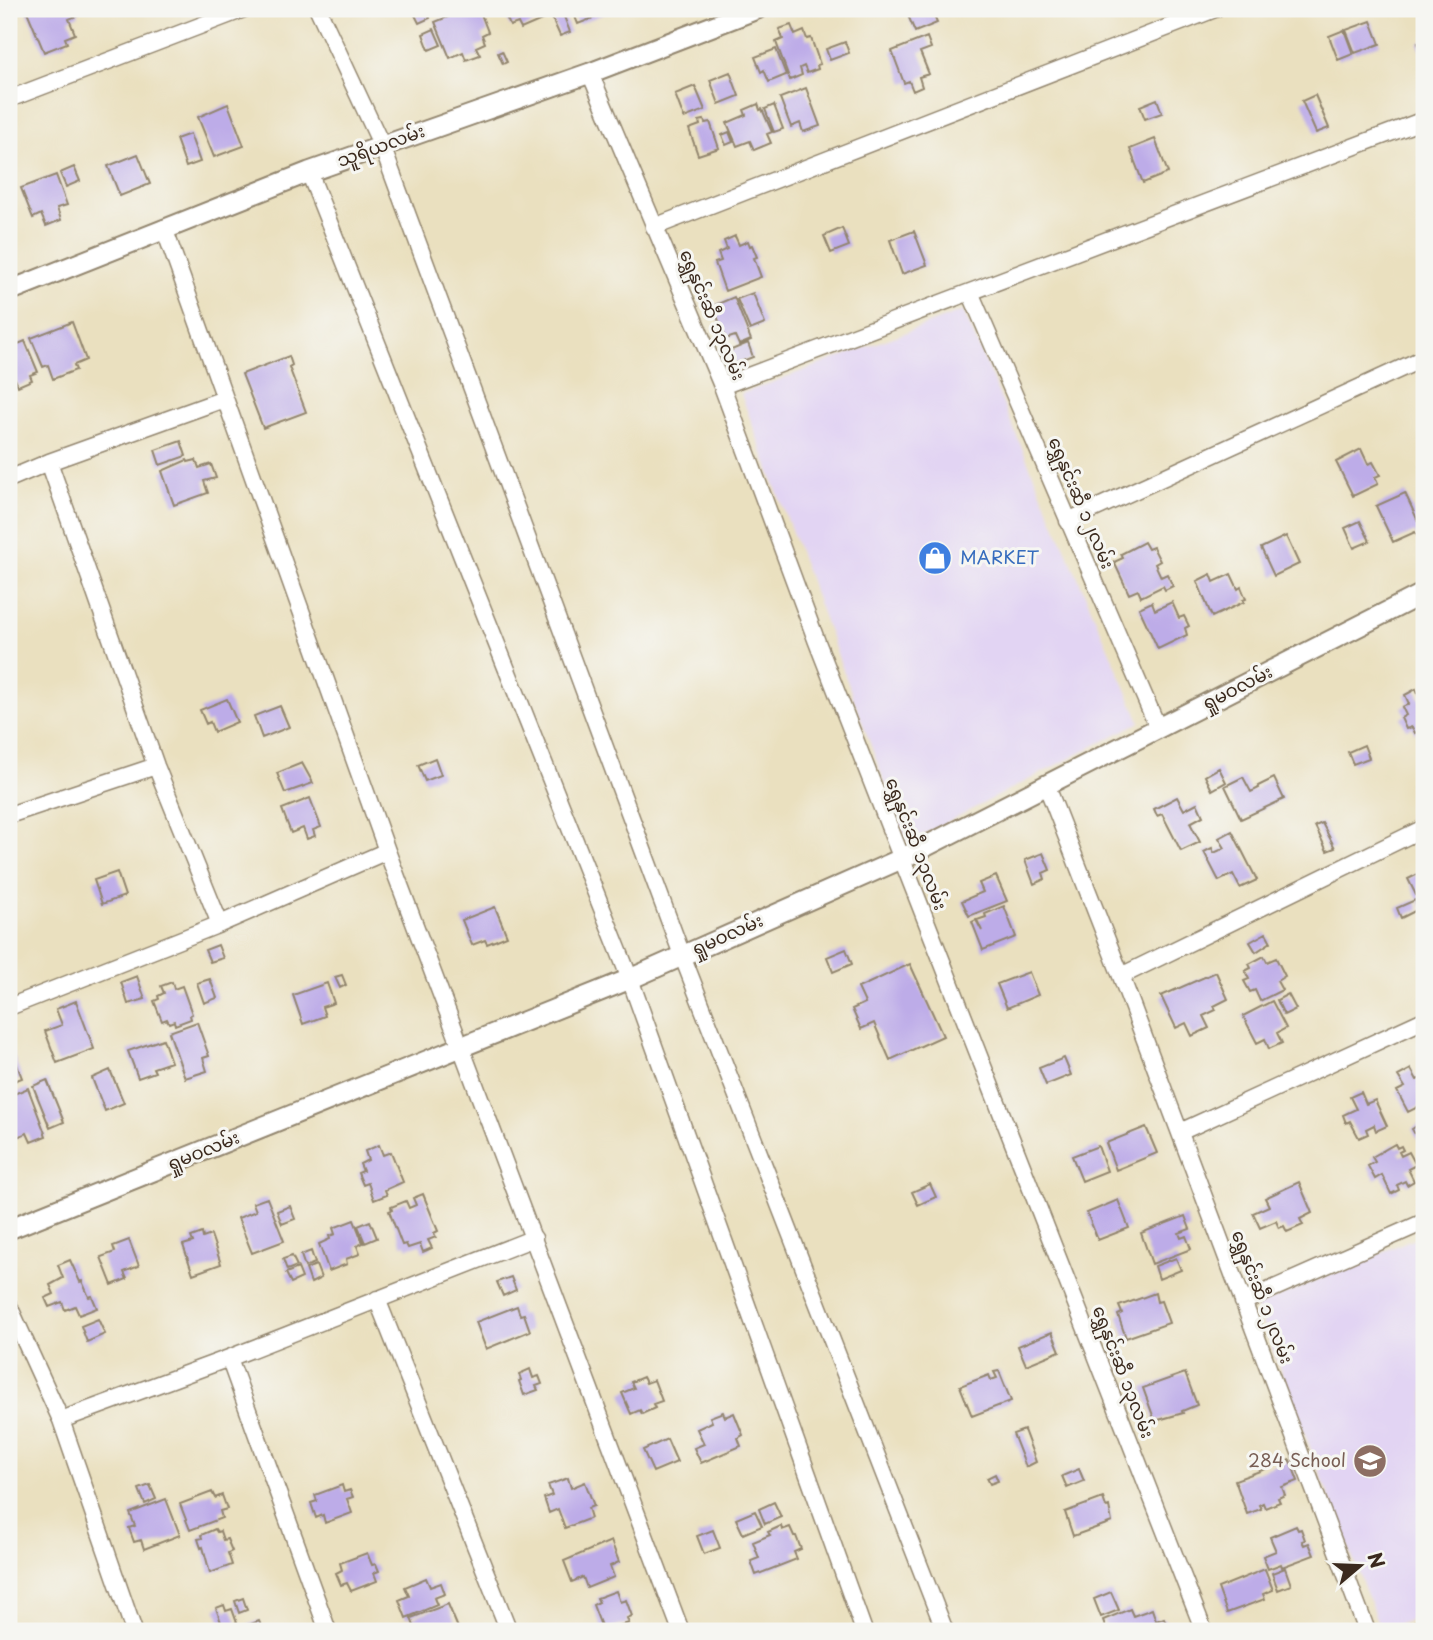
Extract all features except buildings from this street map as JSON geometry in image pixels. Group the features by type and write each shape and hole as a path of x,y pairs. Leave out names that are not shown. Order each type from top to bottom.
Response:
{"street":[{"path":"9,99 244,9"},
{"path":"318,9 382,146 682,955 945,1631"},
{"name":"သူရိယလမ်း","path":"9,291 309,172 590,73 757,9"},
{"path":"654,227 1215,9"},
{"name":"ရွှေနှင်းဆီ ၁၃လမ်း","path":"590,73 722,386 901,859 1204,1631"},
{"path":"722,386 1424,120"},
{"path":"309,172 630,979 864,1631"},
{"path":"164,228 387,851 681,1631"},
{"name":"ရွှေနှင်းဆီ ၁၂လမ်း","path":"970,292 1157,728"},
{"path":"1068,521 1424,358"},
{"path":"9,479 224,399"},
{"path":"49,463 156,766 219,924"},
{"name":"ရှုမဝလမ်း","path":"9,1229 630,979 901,859 1424,593"},
{"path":"9,815 156,766"},
{"name":"ရွှေနှင်းဆီ ၁၂လမ်း","path":"1046,784 1367,1631"},
{"path":"1121,976 1424,828"},
{"path":"9,1007 219,924 387,851"},
{"path":"1180,1132 1424,1020"},
{"path":"1244,1302 1424,1222"},
{"path":"61,1420 229,1358 534,1238"},
{"path":"377,1299 509,1631"},
{"path":"9,1306 61,1420 134,1631"},
{"path":"229,1358 328,1631"},
{"path":"1412,1631 1424,1626"}],"shaded area":[{"name":"MARKET","path":"963,311 1140,722 907,843 741,394"},
{"name":"284 School","path":"1424,1234 1424,1615 1381,1631 1256,1307"}],"place":[{"name":"MARKET","path":"935,558"},
{"name":"284 School","path":"1370,1461"}]}
